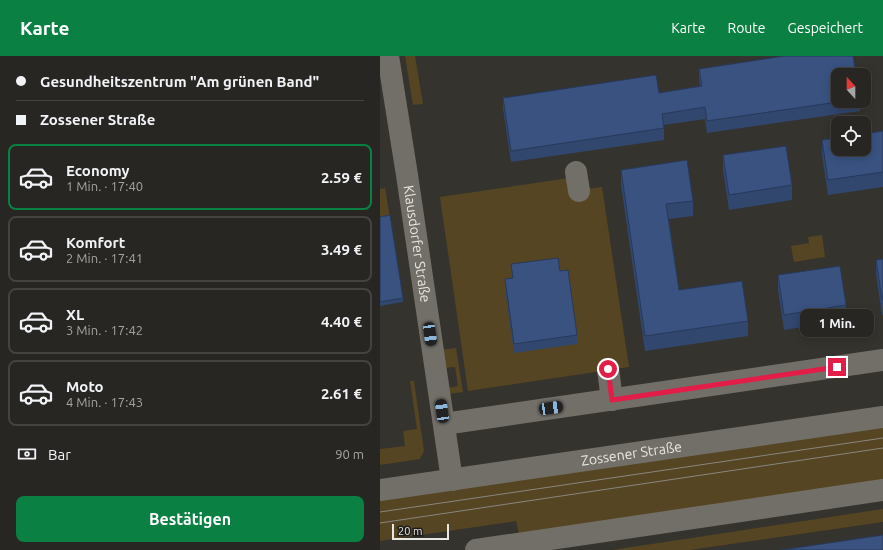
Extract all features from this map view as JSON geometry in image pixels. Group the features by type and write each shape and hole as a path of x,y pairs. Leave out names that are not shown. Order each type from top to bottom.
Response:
{"street":[{"name":"Klausdorfer Straße","path":"388,56 408,175 452,480"},
{"path":"444,424 883,360"},
{"path":"608,369 612,400"},
{"name":"Zossener Straße","path":"380,490 883,417"},
{"path":"476,550 559,544 883,490"}],"shaded area":[{"path":"405,56 415,56 423,104 413,105"},
{"path":"569,178 571,191 602,187 629,367 468,391 440,197"},
{"path":"385,188 390,218 380,220 380,189"},
{"path":"822,235 825,257 794,262 791,246 809,243 808,237"},
{"path":"456,348 463,392 448,394 447,388 458,386 455,367 444,368 441,350"},
{"path":"410,381 414,381 424,451 420,459 380,465 380,449 405,446 403,431 417,429"},
{"path":"883,426 883,481 519,534 516,521 380,541 380,500"},
{"path":"883,509 883,522 690,550 612,550"}],"building":[{"path":"784,56 853,56 855,68 831,68 831,103 707,121 705,107 662,114 664,128 511,151 503,98 656,75 659,93 702,86 699,69"},
{"path":"883,131 883,172 828,180 822,140 831,139 831,156 871,156 871,133"},
{"path":"786,146 792,185 729,195 723,155"},
{"path":"687,160 693,201 666,204 679,290 742,281 748,321 645,336 621,170"},
{"path":"390,215 403,298 380,302 380,217"},
{"path":"558,258 560,271 568,270 577,335 514,344 505,279 513,278 511,264"},
{"path":"883,259 883,300 882,300 876,260"},
{"path":"840,266 846,305 784,315 778,275"},
{"path":"883,535 883,550 781,550"}],"tram line":[{"path":"380,512 883,438"},
{"path":"380,523 883,448"}],"route":[{"path":"608,369 612,400 837,367"}]}
